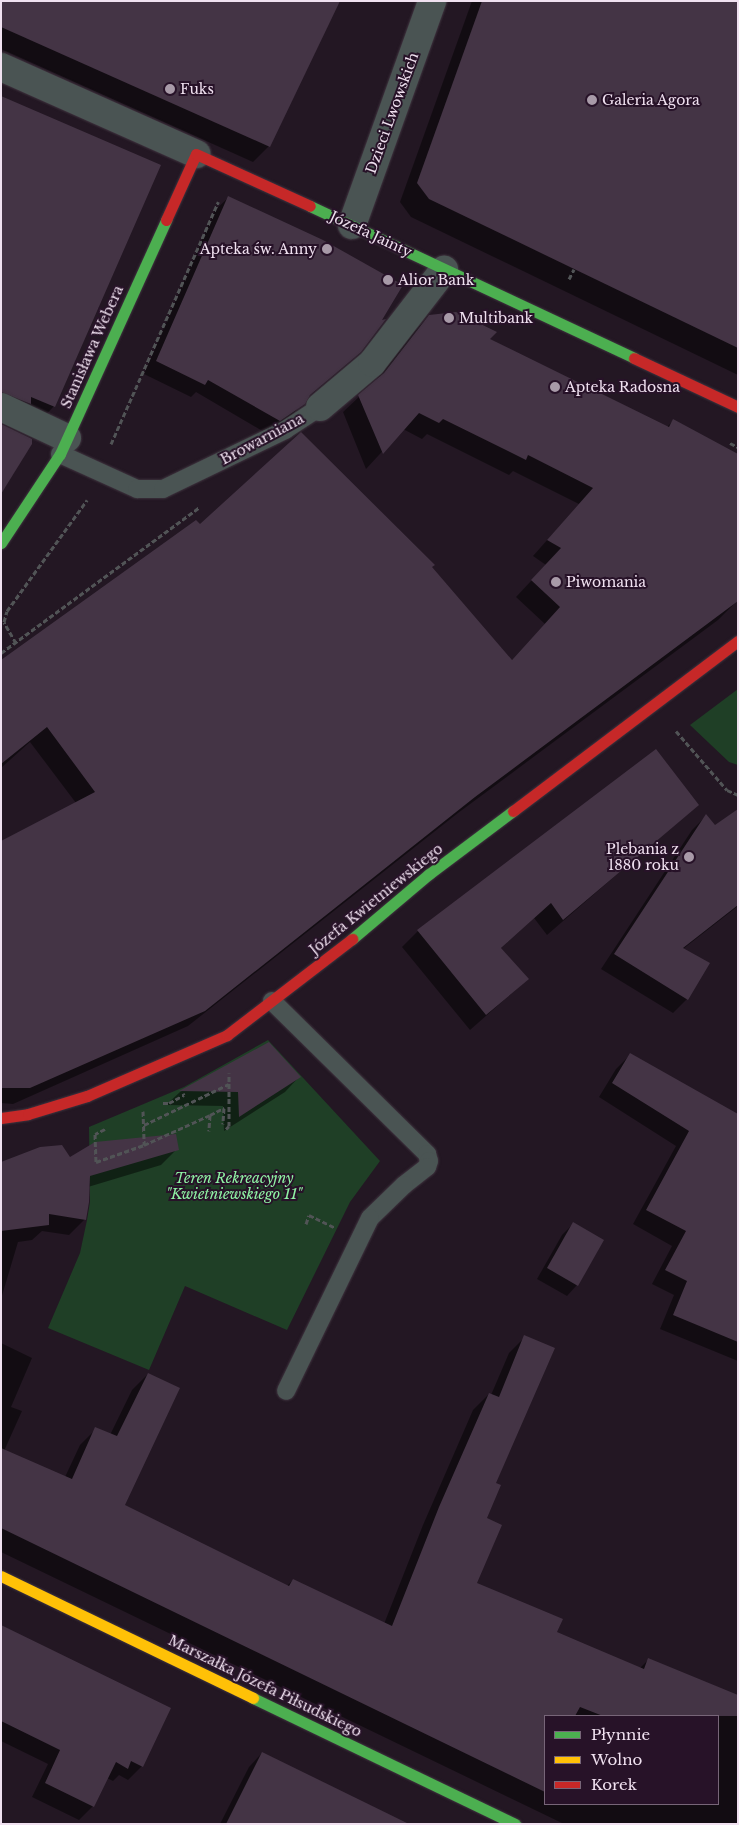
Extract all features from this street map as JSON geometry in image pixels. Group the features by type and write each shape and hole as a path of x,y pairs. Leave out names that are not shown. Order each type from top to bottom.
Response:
{"street":[{"name":"Dzieci Lwowskich","path":"352,225 432,1"},
{"name":"Józefa Jainty","path":"1,67 352,225 738,407"},
{"name":"Stanisława Webera","path":"1,543 64,446 196,154"},
{"name":"Browarniana","path":"320,407 372,363 444,270"},
{"path":"1,407 64,446"},
{"name":"Józefa Kwietniewskiego","path":"1,1118 28,1114 104,1088 228,1035 328,958 429,874 738,641"},
{"name":"Marszałka Józefa Piłsudskiego","path":"1,1576 516,1824"}],"lane":[{"name":"Browarniana","path":"64,446 100,472 137,489 163,489 285,430 320,407"},
{"path":"272,1001 427,1154 429,1161 427,1167 404,1185 370,1218 286,1391"}],"path":[{"path":"16,642 4,622 8,611 89,498 219,200"},
{"path":"569,279 574,269"},
{"path":"729,442 738,447"},
{"path":"673,728 727,790 738,794"},
{"path":"220,1077 228,1072 229,1126 226,1129"},
{"path":"144,1125 229,1084"},
{"path":"184,1095 193,1090"},
{"path":"94,1134 96,1162 144,1146 229,1105"},
{"path":"223,1124 224,1108"},
{"path":"143,1111 144,1146"},
{"path":"209,1131 210,1115"}],"green space":[{"path":"738,689 738,765 729,762 690,725"},
{"name":"Teren Rekreacyjny \"Kwietniewskiego 11\"","path":"268,1040 380,1161 350,1202 287,1330 185,1286 149,1370 48,1328 80,1253 87,1220 90,1202 89,1127 184,1087"}],"building":[{"path":"340,1 270,147 1,27 1,2"},
{"name":"Galeria Agora","path":"482,1 738,1 738,348 429,199 417,183"},
{"path":"1,96 161,165 55,407 31,397 31,404 1,392"},
{"path":"228,196 323,240 403,285 382,320 386,319 361,352 310,395 305,404 280,421 208,380 205,385 156,361"},
{"path":"456,312 497,332 490,339 669,427 673,419 738,454 738,601 475,797 205,1011 30,1088 1,1088 1,841 95,792 47,727 1,764 1,660 196,520 200,524 301,432 435,565 432,567 512,660 560,607 531,580 561,548 547,540 593,488 528,455 526,460 443,419 439,423 419,413 383,454 358,395 384,373 429,315"},
{"path":"1,424 32,439 32,444 1,494"},
{"path":"656,749 699,805 563,920 551,903 501,948 529,979 486,1015 417,930"},
{"path":"738,809 738,905 683,948 710,963 688,1000 614,954 706,814 715,825"},
{"path":"269,1042 301,1077 239,1117 238,1092 179,1091"},
{"path":"630,1053 738,1114 738,1342 673,1315 687,1281 665,1270 686,1231 646,1210 689,1131 612,1083"},
{"path":"176,1134 179,1150 90,1176 86,1220 49,1214 49,1225 1,1231 1,1162 40,1147 62,1145 70,1157 95,1142"},
{"path":"573,1222 604,1240 578,1286 547,1268"},
{"path":"524,1335 555,1348 496,1483 501,1485 487,1518 502,1525 477,1583 563,1619 557,1632 644,1669 648,1658 738,1695 738,1716 600,1715 580,1707 576,1715 544,1715 544,1792 1,1528 1,1448 72,1479 95,1427 117,1436 148,1373 180,1388 125,1505 289,1586 293,1579 392,1626 439,1507 489,1393 499,1397"},
{"path":"1,1625 171,1708 143,1767 131,1761 128,1769 116,1762 94,1807 45,1783 60,1750 1,1721"},
{"path":"262,1752 409,1824 226,1824"}],"traffic: fast":[{"path":"310,206 634,358"},
{"path":"1,543 60,454 166,220"},
{"path":"352,939 429,874 513,811"},
{"path":"253,1698 515,1824"}],"traffic: slow":[{"path":"1,1576 253,1698"}],"traffic: jam":[{"path":"166,220 196,154 310,206"},
{"path":"634,358 738,407"},
{"path":"513,811 738,641"},
{"path":"1,1118 28,1114 87,1096 227,1035 352,939"}],"place":[{"name":"Fuks","path":"170,89"},
{"name":"Galeria Agora","path":"592,100"},
{"name":"Apteka św. Anny","path":"327,249"},
{"name":"Alior Bank","path":"388,280"},
{"name":"Multibank","path":"449,318"},
{"name":"Apteka Radosna","path":"555,387"},
{"name":"Piwomania","path":"556,582"},
{"name":"Plebania z 1880 roku","path":"689,857"}]}
